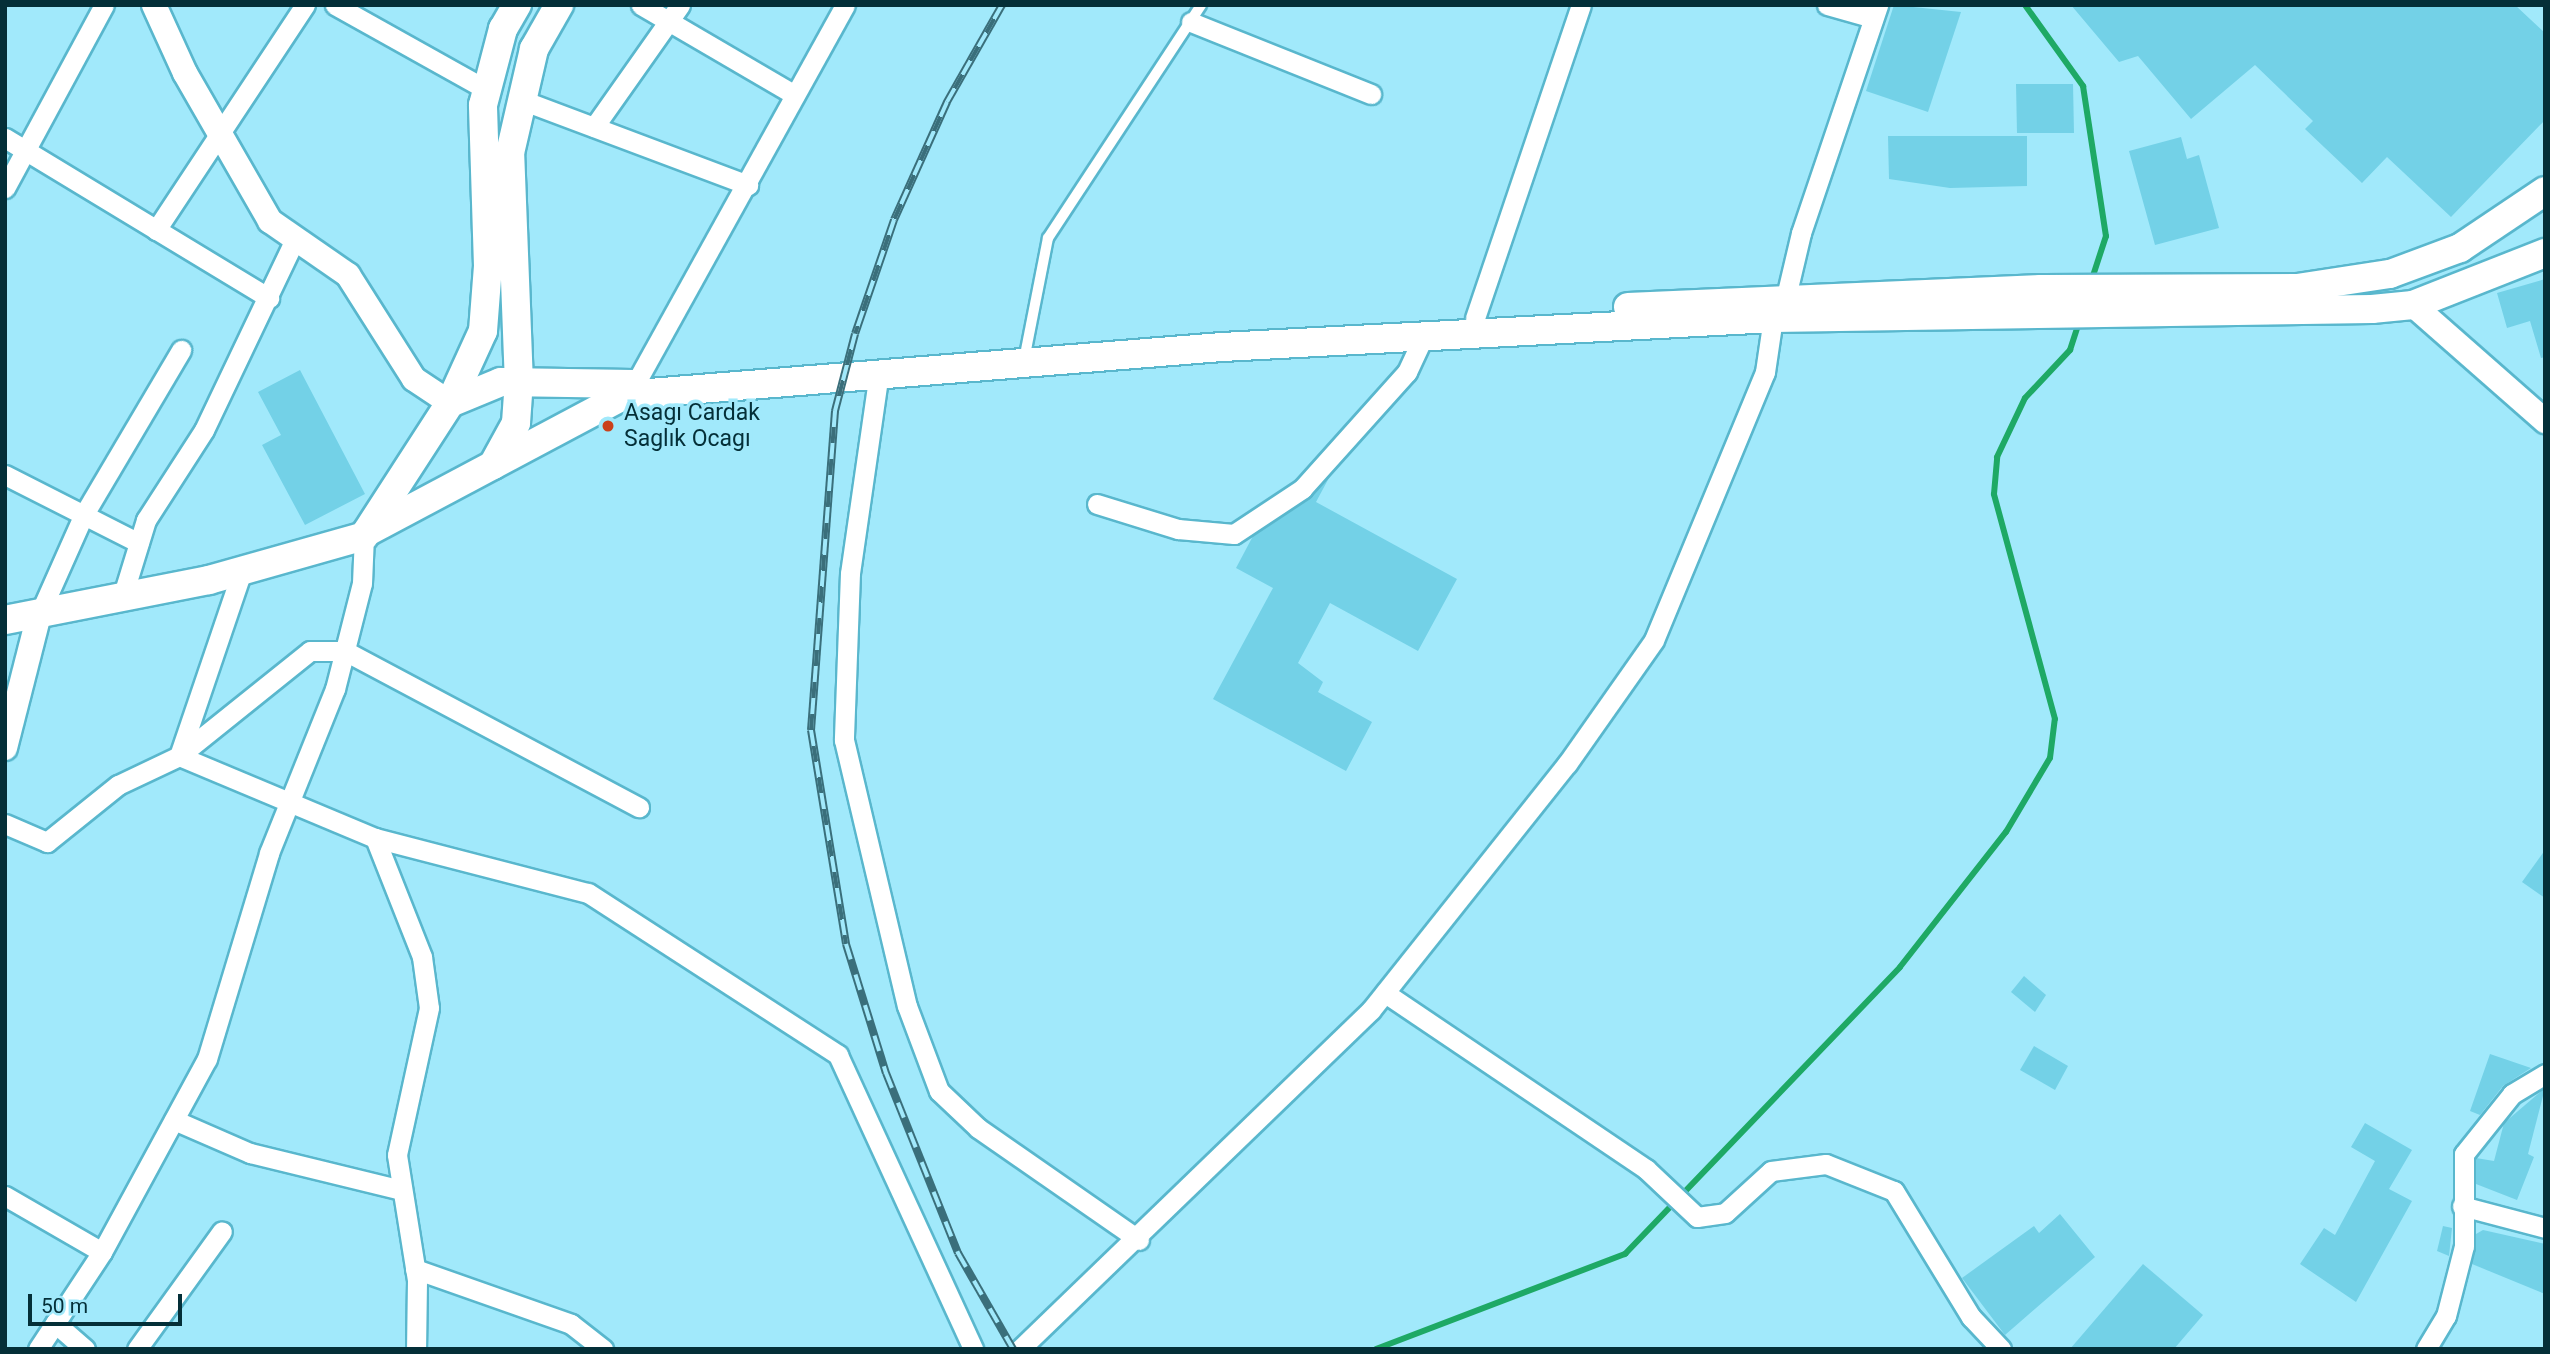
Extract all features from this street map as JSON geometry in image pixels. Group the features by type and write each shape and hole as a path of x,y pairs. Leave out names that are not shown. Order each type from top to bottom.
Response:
{"main road":[{"path":"365,534 450,403 483,331 487,90 503,29 517,5"},
{"path":"492,467 516,423 519,384 510,153 519,99 534,48 559,5"},
{"path":"2151,302 2297,288 2390,274 2460,247 2545,191"},
{"path":"450,403 501,382 635,384 1026,349 1475,318 1780,307 2041,302 2413,305 2545,253"},
{"path":"5,620 122,598 242,571 365,534 492,467 578,414 625,395 878,379 1222,347 1423,337 1780,307"}],"street":[{"path":"5,188 104,5"},
{"path":"153,5 222,138 270,220 294,241 348,275 414,379 450,403"},
{"path":"156,230 222,138 305,5"},
{"path":"335,5 487,90"},
{"path":"641,5 675,13 795,95"},
{"path":"635,384 748,185 845,5"},
{"path":"1475,318 1581,5"},
{"path":"1020,1349 1139,1240 1385,993 1551,786 1654,640 1766,372 1780,307 1801,233 1876,12 1827,5"},
{"path":"594,127 675,13"},
{"path":"1196,13 1371,94"},
{"path":"519,99 748,185"},
{"path":"5,138 269,298"},
{"path":"122,598 139,542 269,298 294,241"},
{"path":"2413,305 2545,421"},
{"path":"1097,504 1178,529 1234,534 1302,489 1407,372 1423,337"},
{"path":"5,748 39,615 83,516 181,350"},
{"path":"878,379 850,573 844,740 907,1006 939,1091 978,1128 1139,1240"},
{"path":"5,475 139,542"},
{"path":"38,1349 102,1252 206,1059 290,801 345,651 362,583 365,534"},
{"path":"179,756 242,571"},
{"path":"5,824 47,842 118,785 179,756 310,651 345,651 639,807"},
{"path":"179,756 375,838 588,893 838,1055 972,1349"},
{"path":"375,838 422,957 429,1008 397,1155 415,1269 416,1349"},
{"path":"1385,993 1646,1169 1696,1217 1725,1213 1770,1171 1826,1164 1863,1173 1895,1191 1972,1317 2001,1349"},
{"path":"2426,1349 2446,1315 2464,1247 2464,1154 2512,1094 2545,1074"},
{"path":"174,1120 250,1153 402,1190"},
{"path":"5,1196 102,1252"},
{"path":"2462,1206 2545,1228"},
{"path":"137,1349 222,1231"},
{"path":"415,1269 571,1324 603,1349"},
{"path":"55,1323 85,1349"}],"lane":[{"path":"1026,349 1048,238 1196,13"}],"building":[{"path":"1894,5 1961,12 1928,112 1866,91"},
{"path":"2071,5 2515,5 2545,33 2545,120 2451,217 2387,157 2362,183 2305,129 2313,121 2255,65 2191,119 2138,56 2119,62"},
{"path":"2016,84 2073,84 2074,133 2017,133"},
{"path":"1888,136 2027,136 2027,186 1950,188 1889,179"},
{"path":"2181,137 2187,159 2199,155 2219,228 2155,245 2129,151"},
{"path":"2545,279 2545,357 2541,358 2530,321 2507,328 2497,293"},
{"path":"300,370 365,494 305,525 262,445 281,435 258,392"},
{"path":"1330,476 1316,502 1457,579 1418,651 1330,603 1298,663 1323,682 1318,692 1372,722 1346,771 1213,699 1273,588 1236,568 1253,536 1309,499"},
{"path":"2545,850 2545,898 2522,882"},
{"path":"2024,976 2046,995 2035,1012 2011,992"},
{"path":"2034,1046 2068,1066 2055,1090 2020,1070"},
{"path":"2490,1054 2531,1068 2503,1086 2480,1115 2470,1111"},
{"path":"2545,1088 2528,1154 2534,1157 2517,1200 2476,1184 2476,1158 2494,1161 2504,1123"},
{"path":"2365,1123 2412,1150 2389,1189 2412,1201 2356,1302 2300,1264 2324,1228 2335,1235 2375,1161 2351,1147"},
{"path":"2060,1214 2095,1257 2005,1335 1962,1278 2034,1226 2039,1233"},
{"path":"2443,1226 2452,1228 2449,1256 2437,1251"},
{"path":"2483,1230 2545,1244 2545,1294 2472,1264 2476,1234"},
{"path":"2143,1264 2203,1315 2174,1349 2070,1349"}],"waterway":[{"path":"2025,5 2083,86 2106,236 2091,282"},
{"path":"1376,1349 1625,1254 1900,967 2006,832 2050,758 2055,719 1994,494 1997,457 2025,398 2070,350 2080,319"}],"railway":[{"path":"1002,5 947,102 894,220 855,334 835,411 811,730 846,944 886,1073 958,1253 1013,1349"}],"place":[{"name":"Asagı Cardak Saglık Ocagı","path":"608,426"}]}
